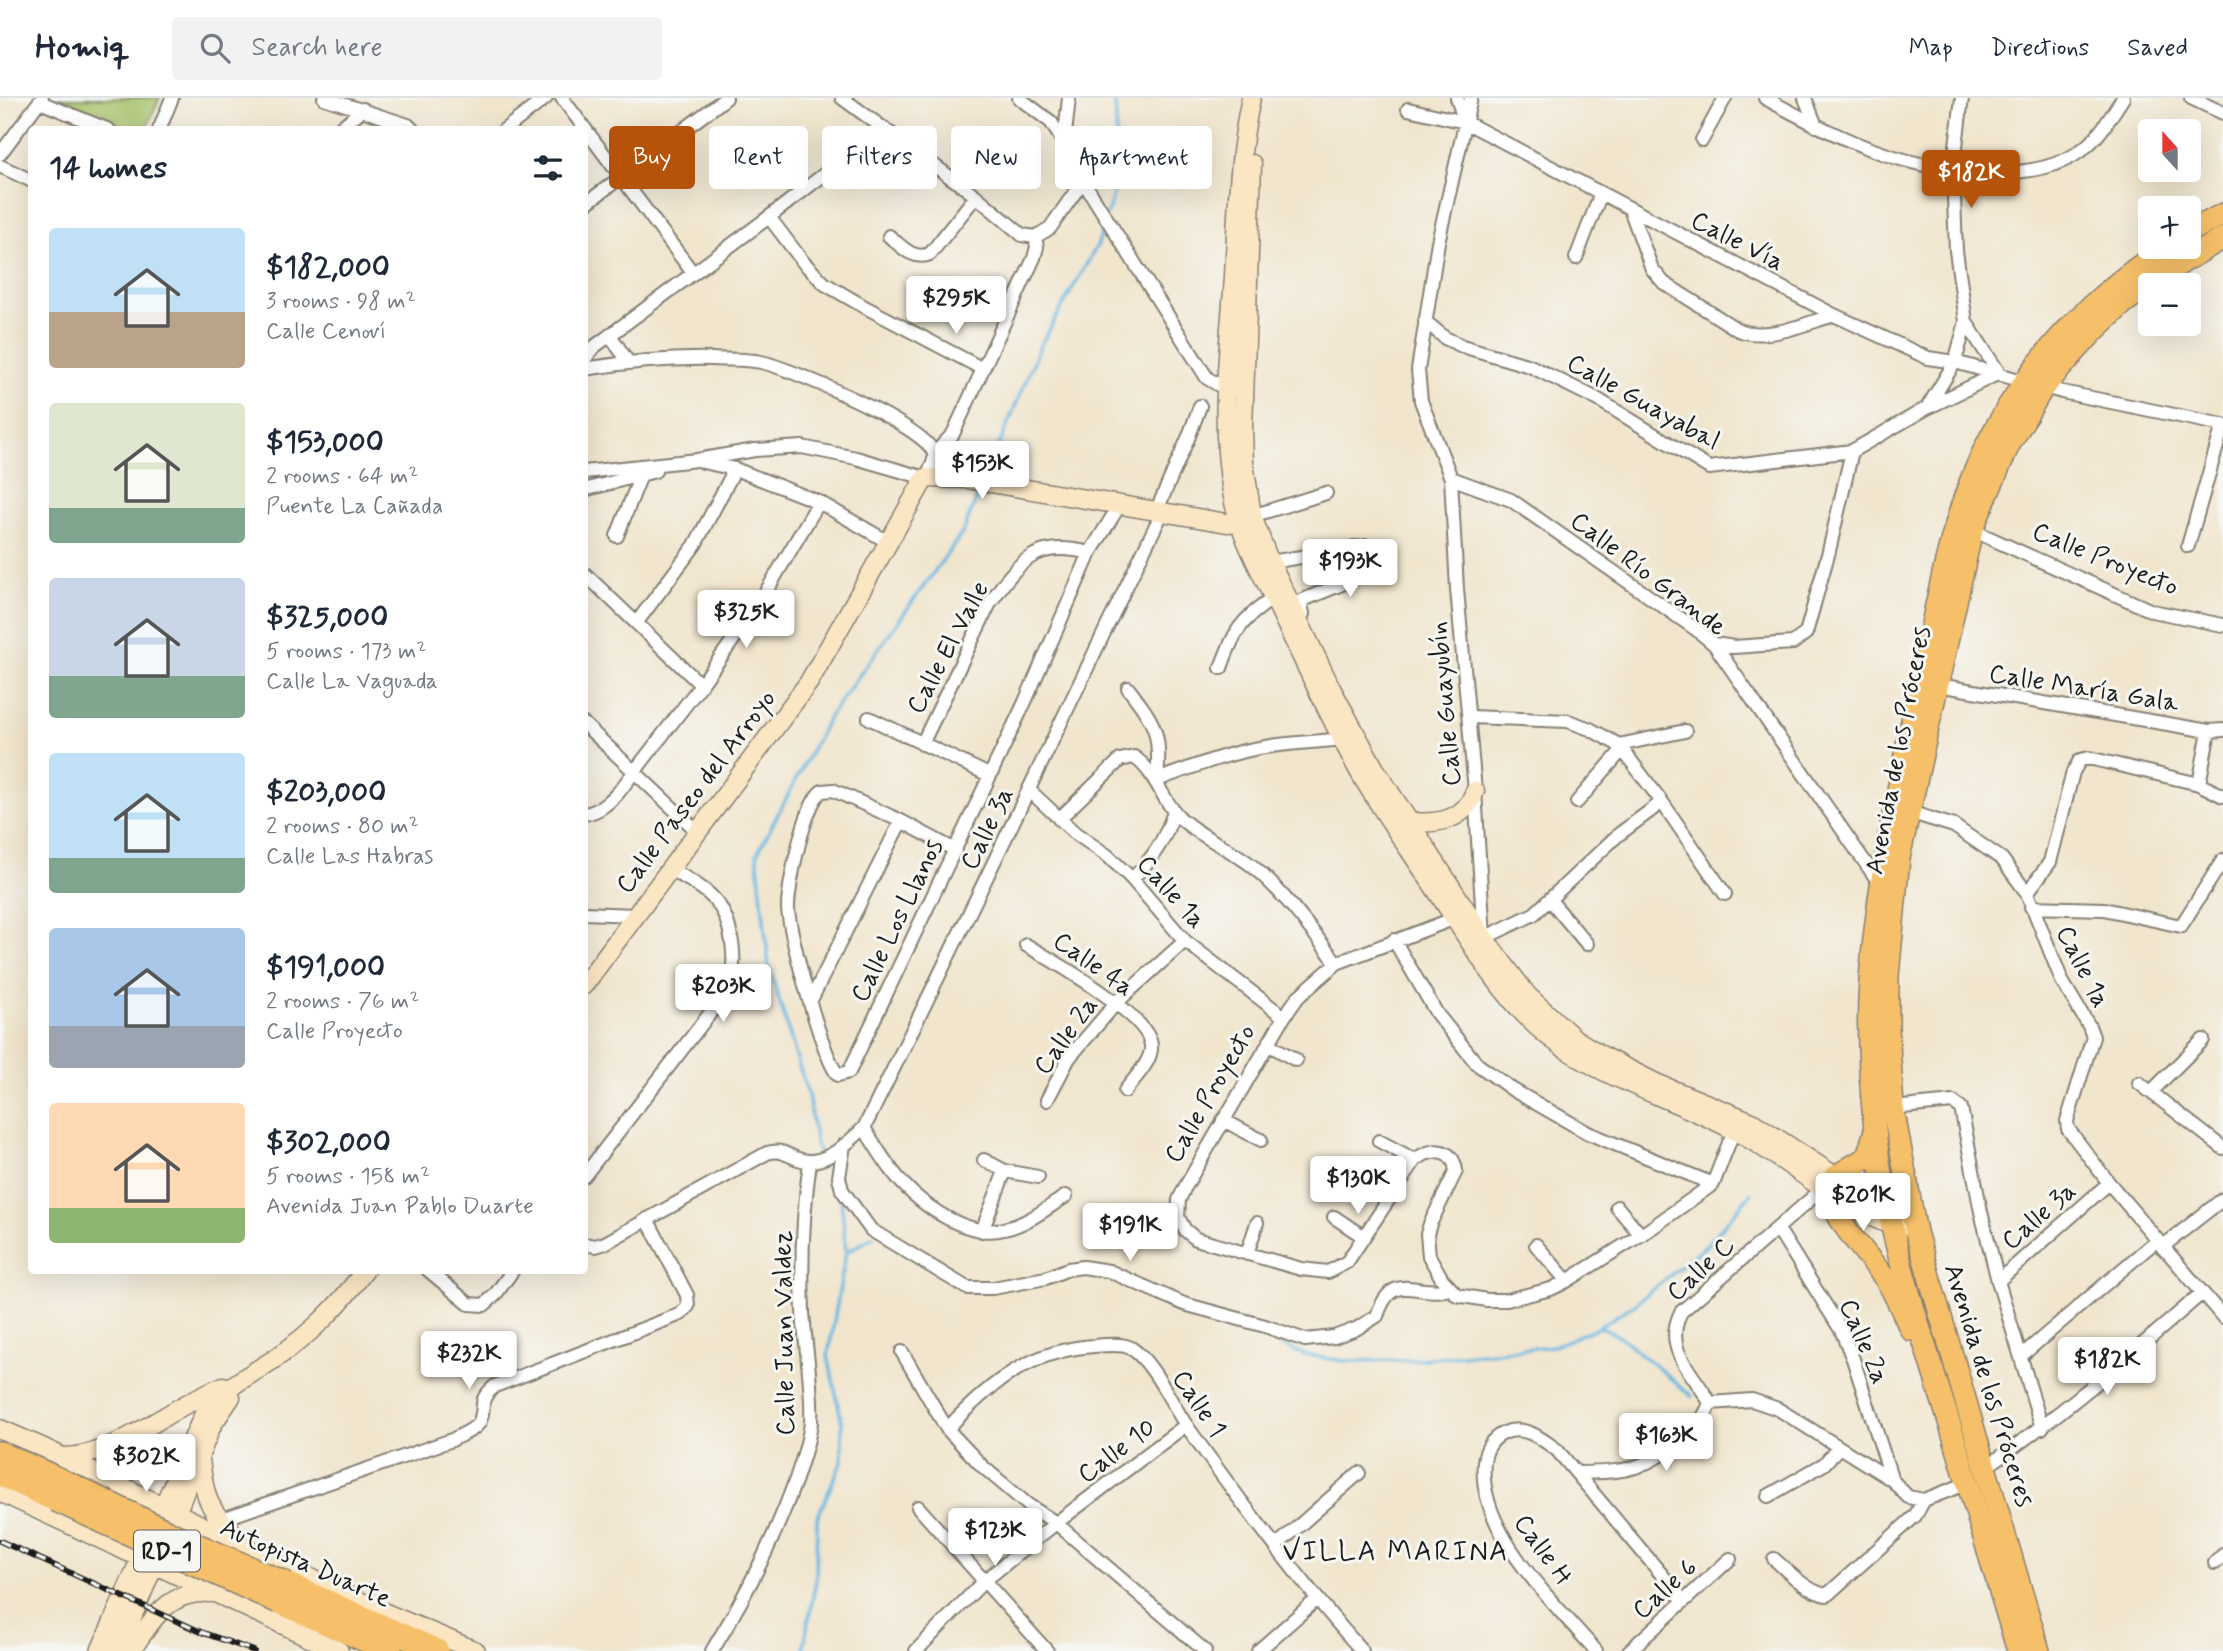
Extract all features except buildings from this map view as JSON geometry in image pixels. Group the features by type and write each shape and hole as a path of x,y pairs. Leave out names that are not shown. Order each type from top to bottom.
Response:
{"highway":[{"name":"Autopista Duarte","path":"0,1454 64,1493"},
{"name":"Autopista Duarte","path":"0,1474 64,1493 178,1537 390,1651"},
{"name":"Autopista Duarte","path":"283,1593 437,1651"}],"main road":[{"path":"1251,98 1239,170 1236,389 1244,463 1246,519 1274,598 1349,738 1410,822 1493,976 1537,1027 1563,1048 1595,1068 1772,1134 1829,1186 1892,1225 1913,1224"},
{"path":"1236,389 1251,169 1262,98"},
{"path":"2201,226 2223,214"},
{"name":"Avenida de los Próceres","path":"2018,1651 1933,1371 1888,1204 1875,1129 1869,1009 1880,885 1937,597 1952,535 1978,464 1998,422 2034,384 2124,303 2162,275 2223,239"},
{"name":"Avenida de los Próceres","path":"2039,1651 1913,1224 1893,1108 1888,976 1899,858 1972,530 2034,384 2070,325 2096,300 2151,259"},
{"path":"925,478 967,479 1227,523 1246,519"},
{"name":"Calle Paseo del Arroyo","path":"588,979 634,915 672,870 697,831 809,682 925,478"},
{"path":"1246,519 1271,562 1298,619 1349,738 1362,776 1462,915 1484,938 1528,996 1575,1039 1737,1123"},
{"path":"1410,822 1434,824 1456,815 1471,802 1475,791"},
{"path":"1829,1186 1867,1157 1872,1148 1875,1129"},
{"path":"1829,1186 1852,1187 1888,1204 1913,1224"},
{"path":"1829,1186 1832,1207 1886,1281 1933,1371"},
{"path":"118,1651 147,1562 206,1409 222,1392 306,1336 341,1304 362,1274"},
{"path":"169,1509 200,1458 219,1412 236,1393 243,1380"},
{"path":"63,1458 82,1457 103,1449 202,1396 243,1380"},
{"path":"0,1429 169,1509 211,1523 260,1554 376,1609 476,1651"},
{"path":"200,1458 211,1523"},
{"path":"0,1492 339,1651"},
{"path":"100,1651 147,1562"},
{"path":"131,1651 149,1624 177,1597 198,1592 214,1593"},
{"path":"2008,1619 2011,1651"}],"street":[{"path":"161,126 172,98"},
{"path":"324,98 409,126"},
{"path":"509,126 546,98"},
{"path":"562,98 584,126"},
{"path":"689,126 726,98"},
{"path":"842,98 881,126"},
{"path":"1019,98 1051,121 1055,127"},
{"path":"1067,126 1069,98"},
{"path":"1457,98 1465,122"},
{"name":"Calle Guayubín","path":"1471,98 1438,242 1418,370 1421,401 1451,478 1484,938"},
{"path":"1702,140 1725,98"},
{"path":"1765,98 1816,126 1878,152 1953,170 2006,173 2044,169 2079,152 2101,132 2123,98"},
{"path":"1805,98 1816,126"},
{"path":"1962,98 1953,170 1955,251 1966,321 1998,373"},
{"path":"2191,98 2223,113"},
{"path":"0,154 41,100 100,126"},
{"path":"343,126 363,109"},
{"name":"Calle Vía","path":"1408,109 1465,122 1834,315 1928,358 2223,425"},
{"path":"588,131 609,158"},
{"path":"0,166 28,179"},
{"path":"937,167 1022,235 1035,237 1050,228 1077,189"},
{"path":"588,354 822,176"},
{"path":"588,202 609,186"},
{"path":"632,189 693,273"},
{"path":"1088,189 1207,378 1236,389"},
{"path":"1576,258 1601,193"},
{"path":"888,236 913,255 918,257 930,254 976,196"},
{"path":"1630,209 1652,269 1664,283 1738,330 1751,335 1766,335 1834,315"},
{"path":"769,217 804,263 825,284 983,369"},
{"path":"934,454 953,435 1034,258 1037,247 1035,237"},
{"name":"Calle Guayabal","path":"1424,321 1445,338 1462,346 1530,366 1597,399 1709,468 1852,451 1927,408 1998,373"},
{"path":"1927,408 1955,362 1966,321"},
{"path":"610,335 628,362"},
{"path":"588,368 672,358 760,362 797,373 835,389 916,434 928,444 934,454 933,464 925,478 856,458 802,447 755,450 697,460 588,472"},
{"name":"Calle 3a","path":"815,1161 840,1149 864,1128 1030,791 1159,513 1200,406"},
{"path":"2188,546 2223,425"},
{"path":"1714,644 1734,647 1793,643 1806,634 1852,451"},
{"path":"588,489 697,460 735,469 819,502 888,541"},
{"path":"637,622 695,545 735,469"},
{"path":"617,536 640,475"},
{"name":"Calle Río Grande","path":"1451,478 1511,500 1714,644 1880,885"},
{"path":"1246,519 1326,494"},
{"path":"588,814 604,806 635,772 701,685 760,602 819,502"},
{"name":"Calle Los Llanos","path":"901,821 833,790 822,791 815,799 803,829 789,894 790,925 810,1002 838,1075 845,1074 1024,704 1090,553 1119,506"},
{"name":"Calle Proyecto","path":"1972,530 2152,611 2223,625"},
{"name":"Calle El Valle","path":"922,744 990,603 1000,589 1026,560 1037,553 1050,548 1066,547 1090,553"},
{"path":"1271,562 1353,547 1367,547"},
{"path":"1298,619 1303,614 1303,600 1349,581 1353,547"},
{"path":"588,577 701,685"},
{"path":"1221,668 1231,640 1247,616 1274,598"},
{"name":"Calle María Gala","path":"1938,685 2209,731 2223,730"},
{"path":"1128,688 1152,720 1157,734 1157,780"},
{"path":"1470,717 1568,721 1590,729 1621,748 1725,894"},
{"path":"869,718 989,775"},
{"path":"588,728 697,831"},
{"path":"1577,802 1621,748 1685,731"},
{"path":"2199,785 2209,731"},
{"path":"1157,780 1243,751 1349,738"},
{"path":"1059,819 1124,758 1134,757 1157,780 1174,812 1192,829 1248,863 1274,886 1337,963"},
{"path":"2027,893 2050,862 2073,772 2080,761 2089,758 2199,785 2223,796"},
{"name":"Calle 1a","path":"1030,791 1075,833 1108,856 1132,879 1185,942 1284,1017"},
{"path":"1484,938 1534,914 1618,835 1662,802"},
{"path":"1132,879 1153,858 1165,837 1174,812"},
{"name":"Calle 1a","path":"1909,812 1954,826 1992,852 2002,859 2027,893 2062,981 2089,1026 2092,1037 2067,1126 2109,1183 2223,1317"},
{"path":"810,1002 901,821 955,850"},
{"path":"2031,907 2104,909 2181,926 2223,860"},
{"path":"588,1172 718,1003 730,981 734,959 726,920 720,906 712,896 672,870"},
{"path":"1549,900 1587,944"},
{"path":"588,913 634,915"},
{"name":"Calle Proyecto","path":"1415,1160 1347,1262 1328,1272 1308,1271 1196,1239 1185,1230 1178,1217 1179,1200 1184,1189 1298,997 1337,963 1462,915"},
{"path":"1394,940 1437,1014 1477,1064 1513,1090 1588,1133 1713,1184"},
{"name":"Calle 2a","path":"1047,1100 1069,1058 1117,1002 1185,942"},
{"name":"Calle 4a","path":"1026,945 1117,1002 1145,1032 1152,1043 1150,1057 1125,1091"},
{"path":"2151,1092 2203,1040"},
{"path":"1268,1044 1296,1060"},
{"path":"2139,1083 2223,1149"},
{"path":"1893,1108 1954,1102 1961,1108 1981,1212 1998,1281 2042,1428"},
{"path":"1223,1120 1261,1140"},
{"path":"1379,1141 1415,1160 1431,1150 1447,1153 1455,1165 1455,1176 1427,1234 1429,1256 1450,1289 1466,1298 1507,1300 1551,1289 1567,1281 1713,1184 1737,1123"},
{"path":"864,1128 892,1171 920,1200 958,1224 982,1231 1005,1229 1066,1196"},
{"path":"840,1149 839,1177 842,1190 871,1230 967,1287 993,1288 1046,1278 1068,1269 1083,1267 1109,1271 1184,1304 1305,1340 1334,1336 1356,1329 1377,1316 1381,1304 1392,1290 1403,1287 1436,1293 1450,1289"},
{"path":"588,1245 595,1246 605,1242 767,1153 778,1150 815,1161"},
{"path":"984,1160 1004,1171 1038,1177"},
{"name":"Calle Juan Valdez","path":"712,1651 743,1600 766,1553 808,1444 811,1420 803,1309 803,1211 815,1161"},
{"path":"982,1231 1004,1171"},
{"name":"Calle 3a","path":"1998,1281 2109,1183"},
{"name":"Calle C","path":"1710,1402 1682,1362 1674,1341 1675,1324 1681,1312 1829,1186"},
{"path":"2021,1356 2159,1243 2223,1199"},
{"path":"1617,1206 1640,1235"},
{"path":"1334,1217 1364,1237"},
{"path":"211,1523 452,1440 474,1428 480,1421 485,1394 495,1386 681,1314 688,1306 687,1295 647,1219"},
{"path":"1247,1254 1258,1223"},
{"name":"Calle 2a","path":"1778,1229 1841,1330 1892,1480"},
{"path":"1536,1245 1567,1281"},
{"path":"433,1274 469,1304 484,1305 510,1274"},
{"path":"1986,1467 2091,1389 2202,1293"},
{"name":"Calle 1","path":"947,1429 990,1385 1027,1362 1071,1347 1129,1347 1144,1360 1186,1425 1316,1600 1362,1651"},
{"path":"902,1352 947,1429 982,1466 1028,1505 1056,1523 1205,1651"},
{"path":"1577,1473 1633,1468 1655,1460 1704,1419 1710,1402 1752,1400 1778,1409 1892,1480 1908,1497 1924,1500 1968,1483"},
{"name":"Calle 10","path":"923,1648 984,1581 1186,1425"},
{"name":"Calle H","path":"1596,1651 1506,1542 1493,1518 1484,1491 1484,1457 1491,1442 1505,1432 1521,1430 1539,1436 1557,1450 1684,1601"},
{"path":"1768,1496 1824,1464 1839,1447"},
{"path":"1276,1546 1359,1473"},
{"path":"1774,1559 1801,1582 1827,1595 1915,1516 1924,1500"},
{"path":"918,1507 1047,1651"},
{"name":"Calle 6","path":"1629,1651 1730,1559"},
{"path":"1258,1651 1316,1600"}],"green space":[{"path":"58,98 160,98 147,126 121,126"}],"waterway":[{"path":"1107,214 1118,180 1115,98"},
{"path":"986,477 1041,344 1098,244 1105,222"},
{"path":"835,1184 816,1145 808,1095 769,967 757,854 829,717 963,532 981,488"},
{"path":"1219,1319 1305,1355 1343,1361 1412,1360 1554,1346 1599,1327 1635,1304 1708,1244 1751,1193"},
{"path":"803,1651 816,1580 817,1518 842,1461 842,1423 828,1356 846,1252 841,1198"},
{"path":"846,1252 873,1237"},
{"path":"1153,1297 1175,1306"},
{"path":"1599,1327 1619,1336 1692,1396"}],"railway":[{"path":"0,1541 201,1632 254,1651"}],"district":[{"name":"VILLA MARINA","path":"1396,1550"}]}
